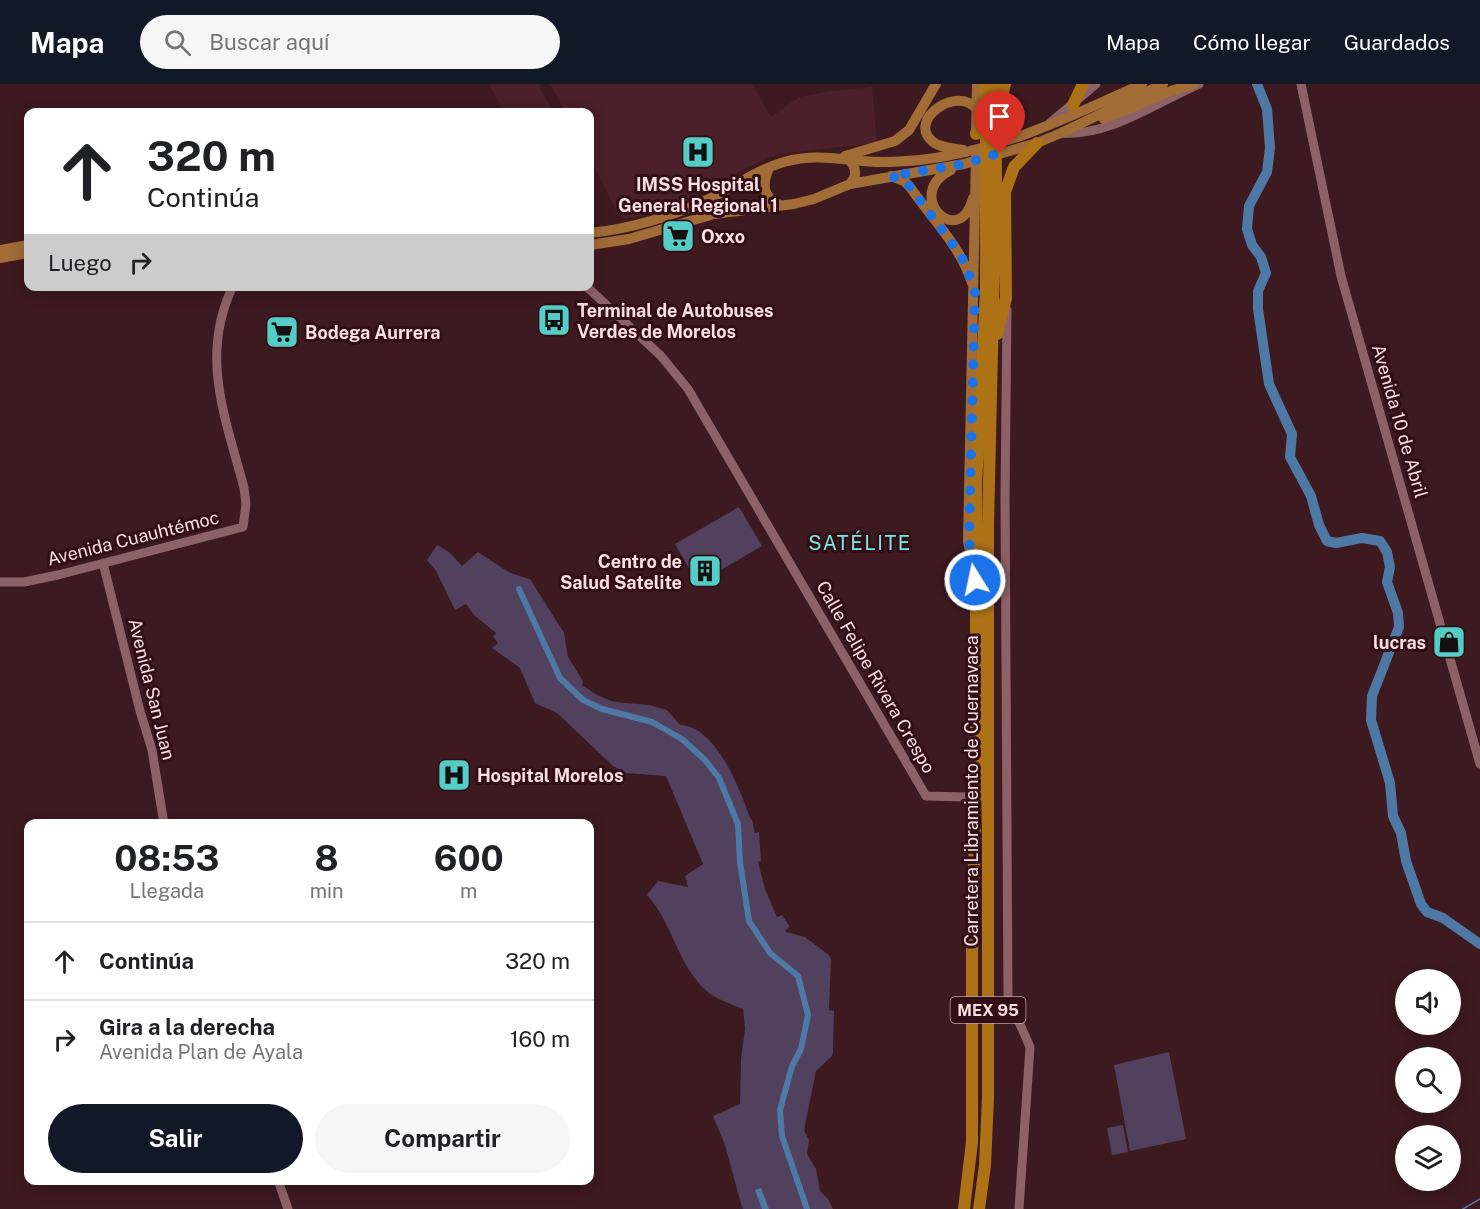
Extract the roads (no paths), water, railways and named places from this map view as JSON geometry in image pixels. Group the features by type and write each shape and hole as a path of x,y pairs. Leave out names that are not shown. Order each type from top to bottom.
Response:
{"highway":[{"name":"Carretera Libramiento de Cuernavaca","path":"964,1209 972,1142 975,810 971,794 976,485 986,290 984,132 986,84"},
{"name":"Carretera Libramiento de Cuernavaca","path":"984,132 995,84"},
{"path":"984,132 1005,84"},
{"path":"1073,105 1083,84"},
{"path":"993,353 1006,298 1005,192 1014,166 1038,137"},
{"name":"Carretera Libramiento de Cuernavaca","path":"979,1209 987,1143 990,811 988,526 993,353 984,178"}],"main road":[{"name":"MEX 95","path":"978,84 977,110 984,132"},
{"path":"984,178 966,214 958,219 943,219 935,209 931,193 939,176 964,164 1038,137 1142,84"},
{"path":"1107,114 1163,84"},
{"path":"1060,127 1107,114 1193,84"},
{"path":"940,87 938,96 926,117 926,133 931,141 938,145 969,151"},
{"path":"844,158 896,141 909,130 940,87"},
{"path":"960,88 968,93 977,110"},
{"path":"594,232 682,211 769,168 800,159 844,158 884,162 921,160 1038,137"},
{"path":"844,158 852,163 856,173 850,184"},
{"path":"594,244 629,239 714,214 794,204 814,199 850,184 964,164"},
{"path":"769,168 764,183 765,192 768,198 780,205"},
{"path":"891,176 904,181 910,187 952,241 966,266 975,292"},
{"name":"MEX 95","path":"975,580 969,541 975,292 984,178"},
{"path":"0,250 24,246"},
{"path":"0,258 24,254"}],"street":[{"path":"1038,137 1096,84"},
{"path":"1060,127 1078,134 1147,110 1199,84"},
{"name":"Avenida 10 de Abril","path":"1301,84 1341,276 1480,764"},
{"name":"Avenida Cuauhtémoc","path":"0,582 33,580 243,527 246,504 244,488 218,388 216,366 221,321 231,291"},
{"name":"Calle Felipe Rivera Crespo","path":"591,291 661,356 688,389 926,796 971,794"},
{"path":"1006,298 1008,997 1030,1047 1018,1209"},
{"name":"Avenida San Juan","path":"103,563 152,750 163,819"},
{"path":"280,1185 288,1209"}],"water":[{"path":"761,1188 769,1209 762,1209 755,1190"}],"waterway":[{"path":"1257,84 1267,109 1270,148 1267,172 1249,206 1247,229 1266,273 1258,291 1258,309 1269,384 1292,434 1290,457 1311,496 1319,525 1327,541 1336,543 1362,538 1380,541 1387,552 1390,567 1387,582 1398,613 1399,627 1372,696 1371,720 1390,783 1393,816 1401,833 1406,861 1421,904 1427,912 1443,918 1480,944"},
{"path":"519,589 560,678 583,700 602,709 652,722 682,739 705,760 719,778 738,824 740,862 749,921 770,953 798,976 808,1015 801,1049 792,1066 780,1110 782,1136 807,1209"},
{"path":"1463,1209 1480,1199"}],"place":[{"name":"IMSS Hospital General Regional 1","path":"698,152"},
{"name":"Oxxo","path":"678,236"},
{"name":"Terminal de Autobuses Verdes de Morelos","path":"554,320"},
{"name":"Bodega Aurrera","path":"282,332"},
{"name":"Centro de Salud Satelite","path":"705,571"},
{"name":"lucras","path":"1449,642"},
{"name":"Hospital Morelos","path":"454,775"}],"district":[{"name":"SATÉLITE","path":"860,543"}]}
